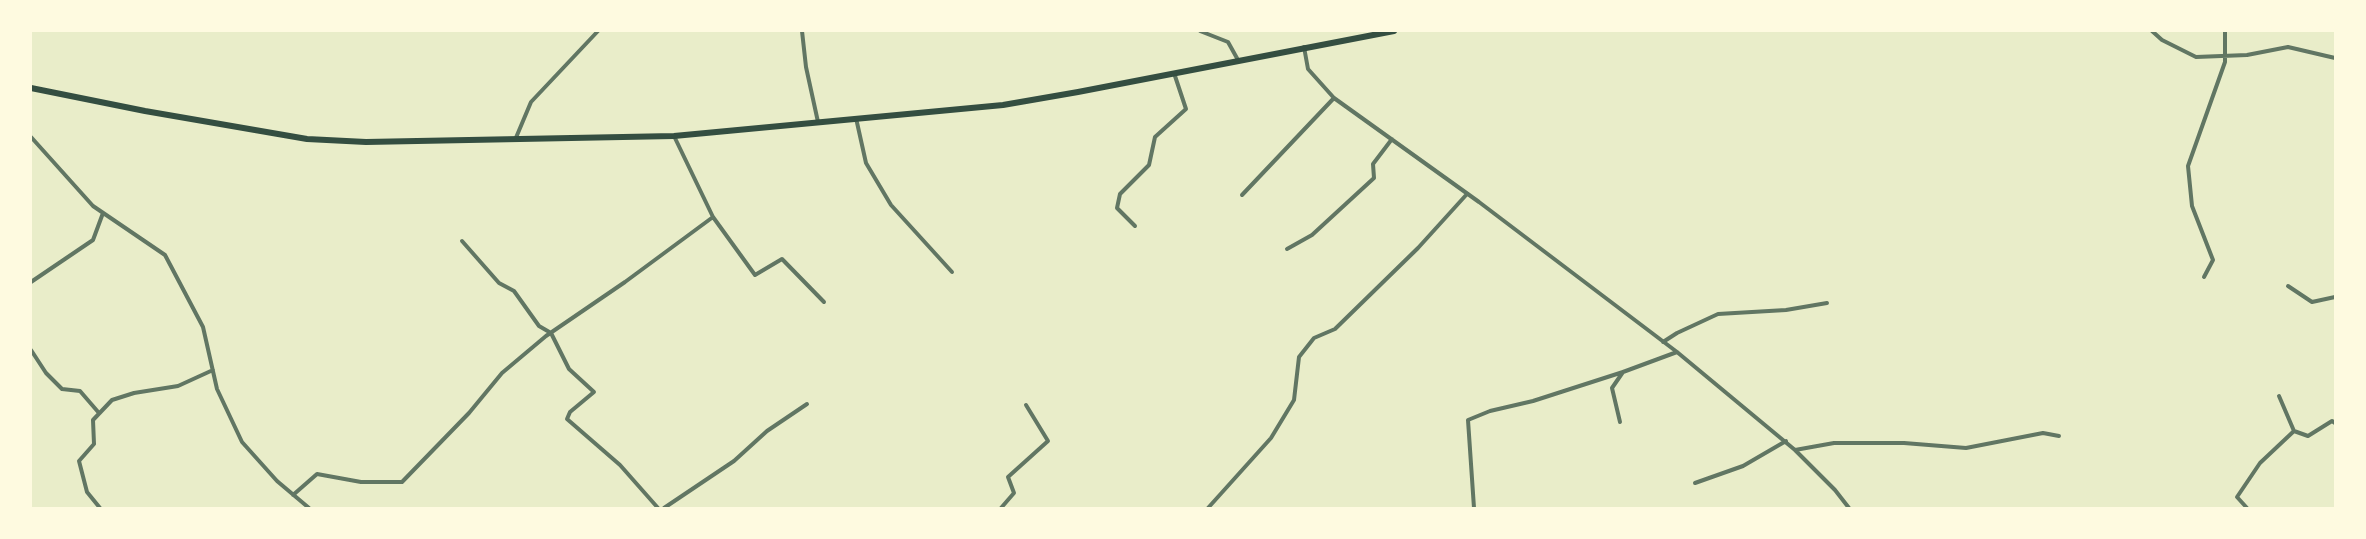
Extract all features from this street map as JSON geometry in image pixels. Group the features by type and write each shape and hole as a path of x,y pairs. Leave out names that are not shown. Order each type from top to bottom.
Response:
{"main road":[{"path":"31,88 145,111 307,139 366,142 674,136 1003,104 1394,31"}],"street":[{"path":"515,140 530,102 598,31"},
{"path":"802,31 806,67 818,122"},
{"path":"1200,31 1228,42 1238,60"},
{"path":"2152,31 2162,40 2196,57 2248,55 2288,47 2335,58"},
{"path":"2204,277 2213,260 2192,206 2188,166 2225,62 2225,31"},
{"path":"1304,47 1308,69 1334,98 1467,194 1677,352 1786,441 1835,490 1849,508"},
{"path":"1135,226 1117,208 1120,194 1149,165 1155,137 1186,109 1174,73"},
{"path":"1242,196 1334,98"},
{"path":"856,118 866,163 891,205 952,272"},
{"path":"674,136 713,217 755,275 782,259 824,302"},
{"path":"31,137 94,206 165,255 203,327 217,389 242,442 277,481 309,508"},
{"path":"1287,249 1312,235 1374,178 1373,164 1392,139"},
{"path":"1208,508 1271,438 1294,400 1299,357 1314,338 1335,329 1418,248 1467,194"},
{"path":"31,282 93,240 103,213"},
{"path":"293,495 317,474 361,482 402,482 469,413 502,373 551,333 713,217"},
{"path":"462,242 500,283 514,291 540,326 551,333 569,369 594,392 570,412 567,419 620,465 658,508"},
{"path":"2288,286 2312,302 2335,297"},
{"path":"1663,342 1676,332 1718,314 1786,310 1827,303"},
{"path":"31,350 46,373 62,389 80,391 99,413"},
{"path":"1474,508 1468,420 1490,411 1533,401 1623,372 1677,352"},
{"path":"100,508 87,492 79,461 94,444 93,420 112,400 134,393 178,386 212,370"},
{"path":"1620,422 1612,388 1623,372"},
{"path":"2279,396 2294,431 2308,436 2332,421 2335,424"},
{"path":"664,508 734,461 767,431 807,404"},
{"path":"1001,508 1014,493 1008,478 1048,441 1026,405"},
{"path":"2247,508 2237,497 2260,463 2294,431"},
{"path":"1795,450 1834,443 1904,443 1966,448 2043,433 2059,436"},
{"path":"1695,483 1743,466 1786,441"}]}
